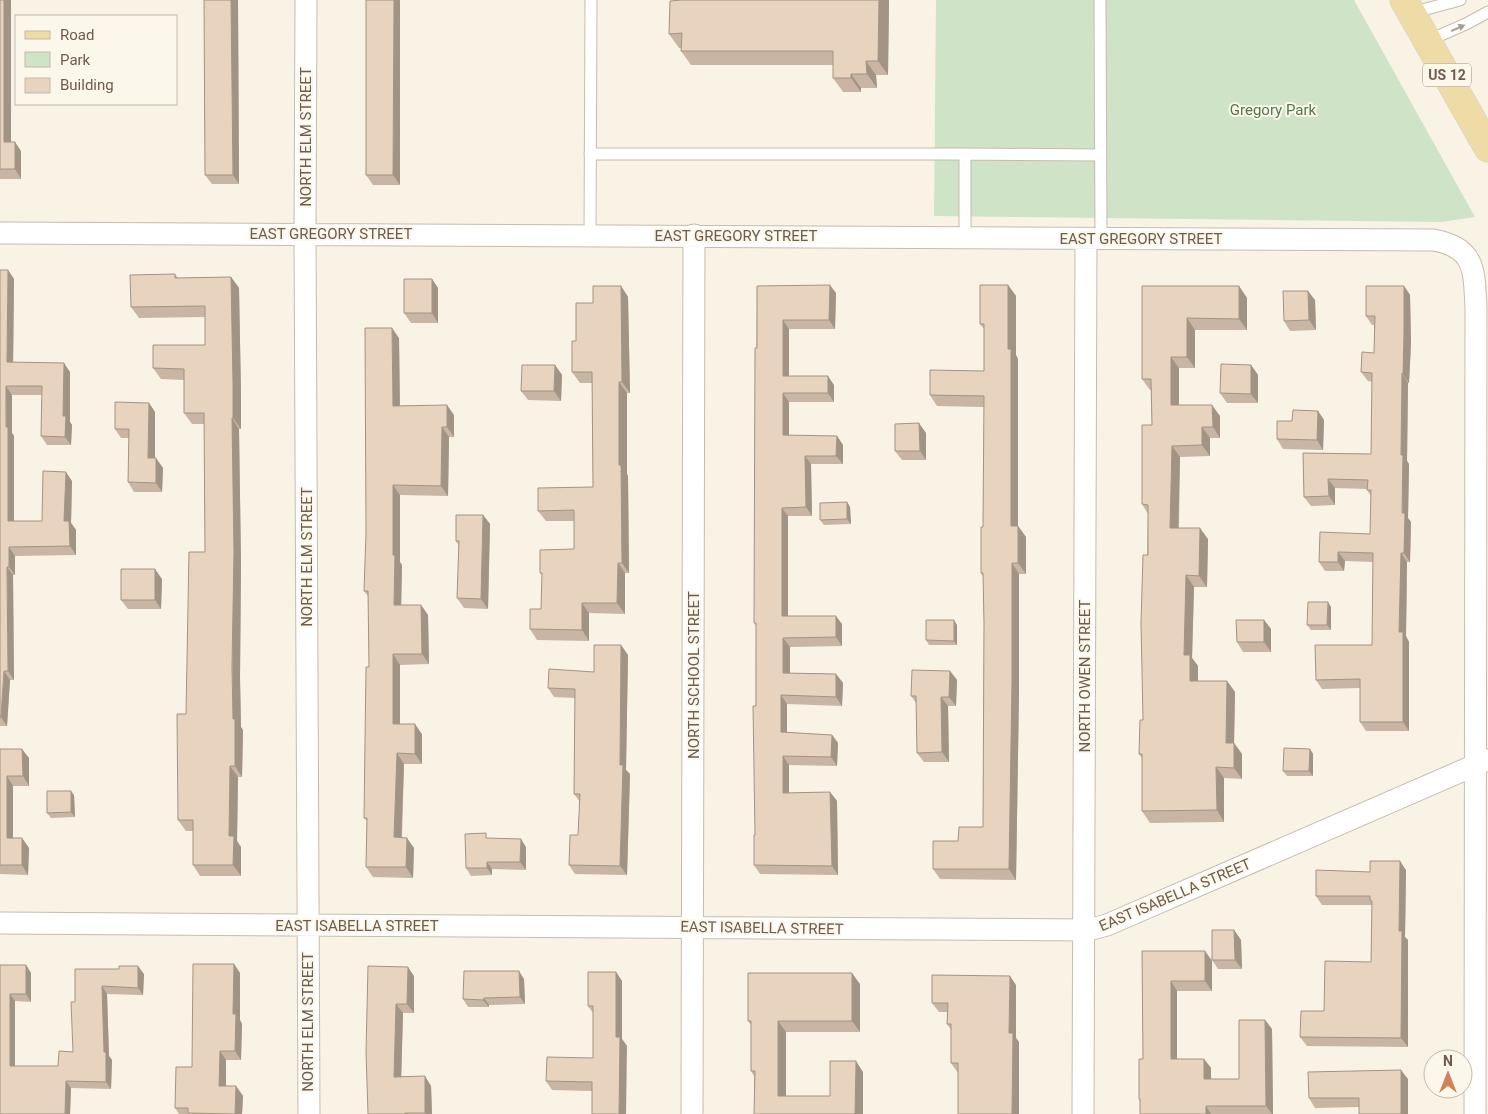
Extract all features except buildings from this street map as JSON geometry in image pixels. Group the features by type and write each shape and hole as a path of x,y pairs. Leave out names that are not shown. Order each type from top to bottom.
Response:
{"main road":[{"name":"US 12","path":"1408,7 1488,148"}],"street":[{"name":"NORTH ELM STREET","path":"306,0 305,234 309,1114"},
{"name":"EAST GREGORY STREET","path":"0,233 1432,240 1452,245 1462,250 1467,258 1475,282 1482,763"},
{"name":"NORTH SCHOOL STREET","path":"692,1114 694,927 694,235"},
{"name":"NORTH OWEN STREET","path":"1083,1114 1083,931 1093,239"},
{"name":"EAST ISABELLA STREET","path":"0,923 1083,931 1102,927 1482,763"},
{"path":"1475,1114 1482,763"}],"lane":[{"path":"590,235 591,0"},
{"path":"1093,239 1101,155 1100,0"},
{"path":"1408,7 1460,0"},
{"path":"1427,41 1488,12"},
{"path":"590,154 1101,155"},
{"path":"964,238 965,154"}],"green space":[{"name":"Gregory Park","path":"936,0 1354,0 1475,217 1442,222 934,216"}]}
